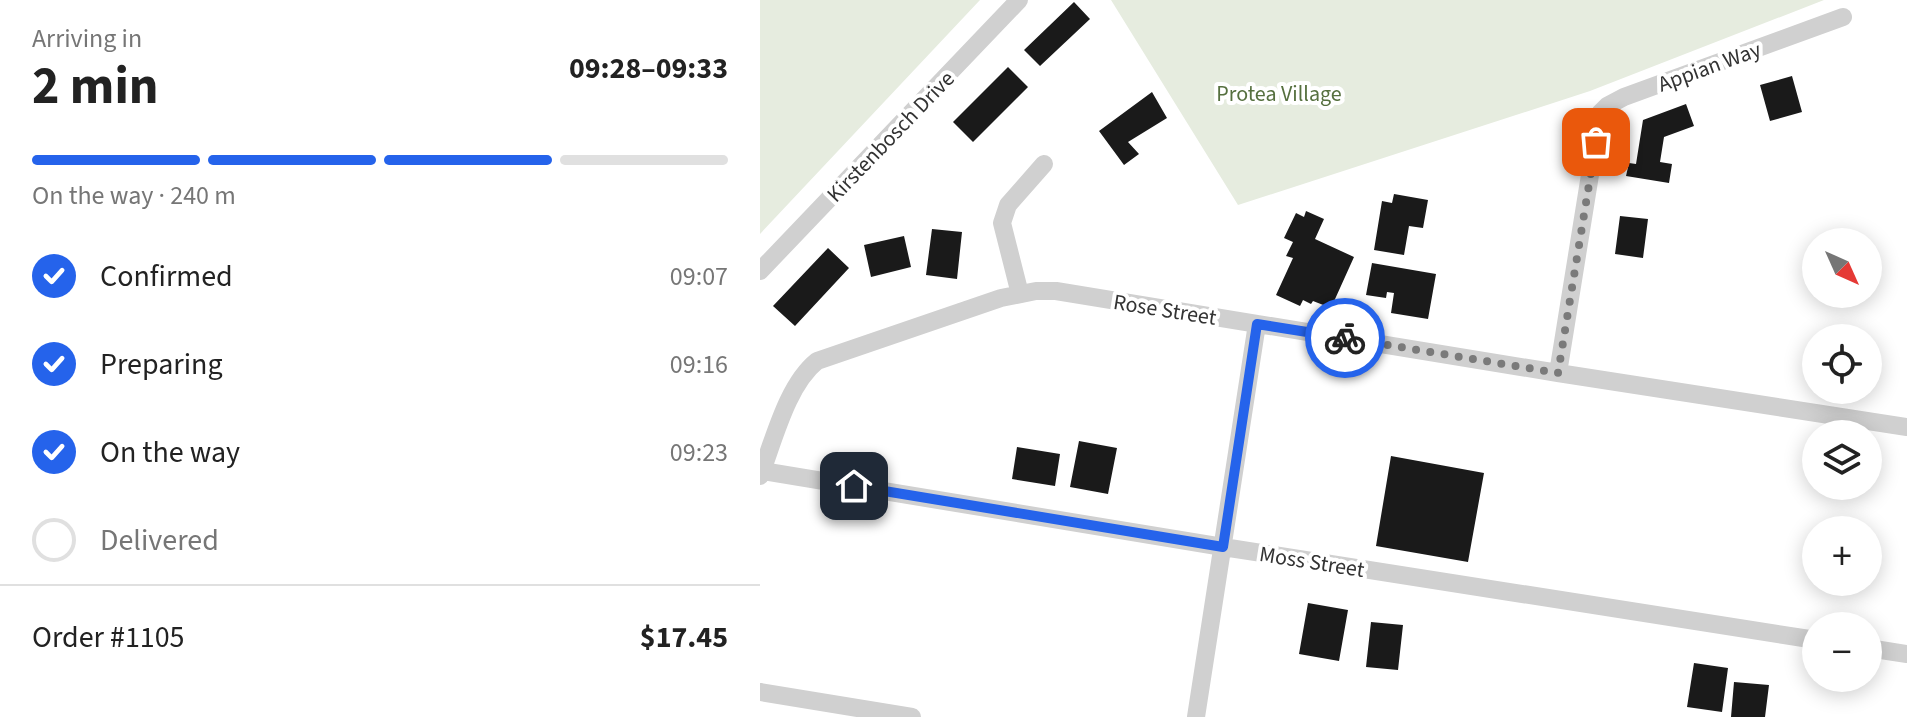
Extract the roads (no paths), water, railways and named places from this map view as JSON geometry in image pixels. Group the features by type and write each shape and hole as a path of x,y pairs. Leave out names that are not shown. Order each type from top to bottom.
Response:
{"street":[{"name":"Kirstenbosch Drive","path":"760,271 1019,0"},
{"name":"Appian Way","path":"1558,373 1600,113 1624,97 1843,17"},
{"path":"1020,294 1002,223 1008,205 1044,164"},
{"name":"Rose Street","path":"761,474 792,392 813,365 826,357 1001,298 1036,291 1056,291 1907,427"},
{"path":"1196,717 1257,324"},
{"name":"Moss Street","path":"761,474 1802,638"},
{"path":"1882,650 1907,654"},
{"path":"760,692 912,717"}],"park label":[{"name":"Protea Village","path":"1279,93"}]}
